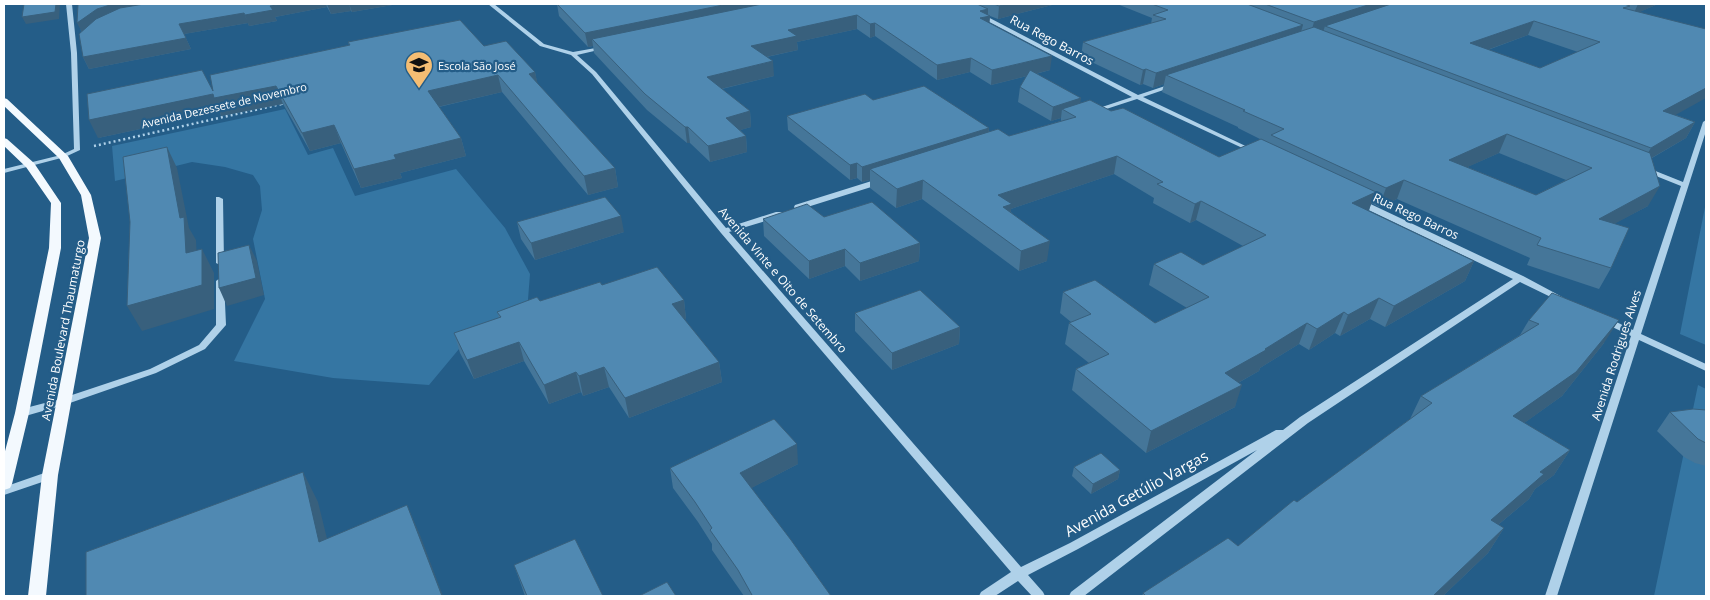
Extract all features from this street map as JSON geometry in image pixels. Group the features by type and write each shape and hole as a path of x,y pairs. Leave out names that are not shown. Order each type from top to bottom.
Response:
{"main road":[{"name":"Avenida Boulevard Thaumaturgo","path":"4,101 63,156 86,194 95,238 50,476 37,596"},
{"name":"Avenida Boulevard Thaumaturgo","path":"4,141 30,165 56,203 55,248 22,413 4,484"}],"street":[{"path":"4,171 63,156 76,150 74,53 69,4"},
{"name":"Avenida Vinte e Oito de Setembro","path":"491,4 542,45 573,54 594,73 724,231 1039,596"},
{"name":"Rua Rego Barros","path":"970,11 1138,97 1262,156"},
{"path":"573,54 612,46"},
{"path":"74,53 78,47"},
{"path":"1091,112 1183,82"},
{"name":"Avenida Rodrigues Alves","path":"1551,596 1638,335 1684,185 1706,122"},
{"path":"1639,167 1684,185"},
{"path":"724,231 884,180"},
{"name":"Rua Rego Barros","path":"1351,198 1570,303"},
{"path":"22,413 64,402 153,371 202,347 221,324 219,199"},
{"name":"Avenida Getúlio Vargas","path":"1075,596 1304,420 1520,278"},
{"path":"1596,315 1706,368"},
{"name":"Avenida Getúlio Vargas","path":"985,596 1020,573 1083,542 1304,420"},
{"path":"4,491 50,476"}],"path":[{"name":"Avenida Dezessete de Novembro","path":"76,150 290,102"}],"shaded area":[{"path":"285,109 308,155 333,148 355,196 456,169 505,228 530,274 527,312 474,331 429,385 333,378 234,361 265,299 253,239 262,210 260,186 253,175 225,167 192,162 115,181 112,146"},
{"path":"1706,202 1706,345 1680,334"},
{"path":"1698,385 1706,389 1706,596 1654,596"}],"building":[{"path":"24,4 56,4 55,12 22,17"},
{"path":"78,4 113,4 97,9 77,23"},
{"path":"144,4 285,4 270,6 273,10 179,24 186,38 83,57 79,34 96,19 120,8"},
{"path":"557,4 728,4 585,33"},
{"path":"762,4 977,4 988,9 980,11 990,16 980,18 1052,56 992,70 971,58 937,65 875,23 870,24 857,15 788,30 797,36 751,46 773,61 707,77 750,111 726,118 746,136 708,146 688,127 685,127 645,94 592,39"},
{"path":"1152,4 1247,4 1303,25 1156,73 1146,69 1143,70 1083,42 1166,19 1153,15 1168,10"},
{"path":"1265,4 1371,4 1314,22"},
{"path":"1391,4 1624,4 1630,6 1623,8 1706,29 1706,88 1663,111 1695,122 1651,148 1325,26","holes":["1534,21 1600,42 1540,68 1470,43"]},
{"name":"Escola São José","path":"460,20 484,46 506,41 535,72 529,74 615,168 584,176 498,75 428,91 461,138 394,155 396,159 354,169 334,125 302,133 276,86 214,98 213,94 89,120 87,94 202,70 213,91 210,75 350,45 348,42"},
{"path":"1314,27 1650,153 1660,186 1599,219 1629,228 1611,268 1537,245 1541,238 1404,180 1386,188 1271,135 1284,129 1166,75","holes":["1507,134 1592,168 1536,195 1449,160"]},
{"path":"1030,70 1081,98 1053,107 1020,87"},
{"path":"924,86 989,128 862,167 857,163 850,165 787,116 865,94 873,100"},
{"path":"1090,100 1111,111 1123,108 1219,157 1261,139 1376,192 1352,203 1474,261 1394,306 1379,298 1348,315 1344,312 1317,329 1307,323 1266,350 1225,373 1242,385 1151,431 1076,369 1109,354 1069,323 1091,314 1063,292 1095,280 1155,323 1209,297 1154,264 1181,252 1203,265 1266,235 1201,201 1195,204 1157,184 1163,182 1117,156 998,195 1012,204 1003,207 1050,241 1021,251 923,180 897,189 870,169 998,129 1009,136 1076,117 1062,109"},
{"path":"167,147 180,218 184,217 186,253 202,249 202,285 127,306 130,222 123,157"},
{"path":"605,197 621,216 531,243 517,222"},
{"path":"872,202 920,243 860,263 845,249 809,261 763,219 807,204 824,217"},
{"path":"249,245 256,278 219,288 218,253"},
{"path":"657,267 684,300 672,304 719,362 625,398 604,367 579,376 576,372 544,385 519,342 467,360 454,333 501,317 497,312 537,297 540,301 600,282 602,285"},
{"path":"920,290 960,327 892,353 855,313"},
{"path":"1552,293 1619,320 1576,372 1513,416 1570,450 1540,472 1544,474 1491,520 1504,528 1434,595 1437,596 1146,596 1143,593 1228,538 1238,546 1294,500 1297,502 1432,403 1421,396 1539,324 1529,320"},
{"path":"1693,409 1706,410 1706,443 1698,439 1670,412"},
{"path":"774,419 797,444 740,473 831,596 750,596 752,595 738,570 710,530 712,528 670,468"},
{"path":"1101,453 1120,470 1093,484 1074,467"},
{"path":"303,472 319,542 407,505 442,596 86,596 86,552"},
{"path":"575,539 603,596 527,596 514,565"},
{"path":"667,582 676,596 639,596"}],"place":[{"name":"Escola São José","path":"419,89"}]}
